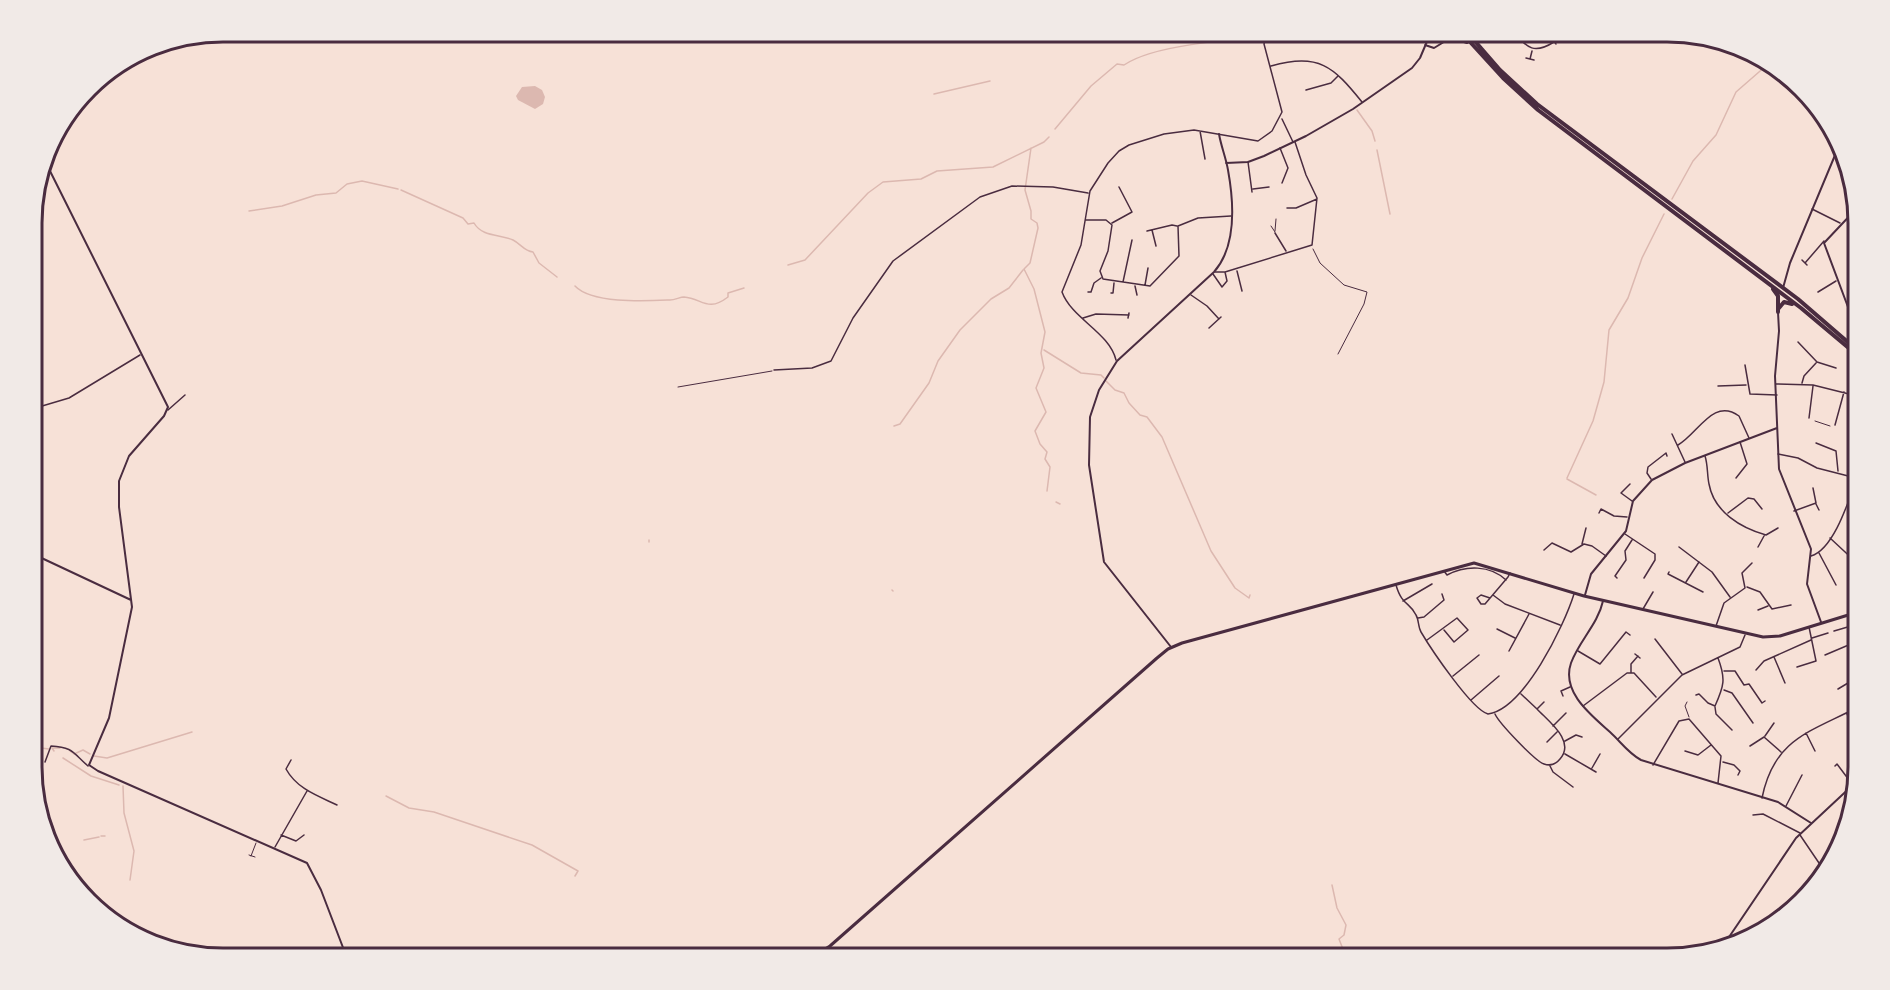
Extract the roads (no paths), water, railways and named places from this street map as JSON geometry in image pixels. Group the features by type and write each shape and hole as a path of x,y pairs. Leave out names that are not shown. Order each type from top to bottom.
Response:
{"highway":[{"path":"1467,42 1475,48"},
{"path":"1469,42 1511,87 1538,110 1801,308 1848,347"},
{"path":"1477,42 1512,82 1537,104 1783,288 1848,342"},
{"path":"1754,273 1777,293 1778,310"},
{"path":"1778,310 1785,302 1801,308"}],"main road":[{"path":"827,948 1171,647 1474,563 1603,601 1715,627 1774,637 1848,615"}],"street":[{"path":"1213,273 1237,270 1286,252 1311,246 1316,231 1317,199 1294,142 1281,117 1281,106 1264,42"},
{"path":"1226,163 1248,162 1294,142 1362,102 1412,68 1426,42"},
{"path":"1425,45 1434,48 1444,42"},
{"path":"1522,42 1532,50 1540,50 1554,42"},
{"path":"1530,59 1532,50"},
{"path":"1526,58 1533,60"},
{"path":"1270,67 1292,62 1314,61 1327,65 1362,102"},
{"path":"1306,90 1331,83 1339,76"},
{"path":"1117,361 1109,343 1082,318 1064,297 1062,290 1081,247 1089,194 1108,163 1126,146 1167,133 1200,130 1252,141 1260,140 1272,132 1281,117"},
{"path":"1200,130 1205,157 1208,156"},
{"path":"1171,647 1112,575 1103,559 1089,465 1089,435 1096,397 1117,361 1213,273 1228,251 1231,216 1226,163 1219,134"},
{"path":"1280,148 1288,166 1286,181 1282,183"},
{"path":"1783,288 1835,156"},
{"path":"1248,162 1252,191 1264,185 1269,187"},
{"path":"50,171 168,405 167,411"},
{"path":"774,370 804,369 829,362 838,352 855,315 898,257 984,195 1006,187 1023,186 1089,194"},
{"path":"1111,223 1132,212 1119,187"},
{"path":"1287,208 1296,208 1317,199"},
{"path":"1812,209 1841,224"},
{"path":"1147,231 1172,225 1178,226 1198,218 1231,216"},
{"path":"1805,263 1848,217"},
{"path":"1086,220 1106,220 1111,223"},
{"path":"1111,223 1108,251 1100,271 1102,277 1114,282 1145,286 1153,285 1179,256 1178,226"},
{"path":"1152,230 1153,242 1156,246"},
{"path":"1275,233 1286,252"},
{"path":"1123,283 1133,247 1132,240"},
{"path":"1824,241 1837,281 1848,302"},
{"path":"1818,249 1826,250"},
{"path":"1145,286 1148,268"},
{"path":"1237,270 1242,291"},
{"path":"1213,273 1222,287 1227,281 1225,272"},
{"path":"1088,292 1091,292 1094,283 1102,277"},
{"path":"1818,292 1837,281"},
{"path":"1111,293 1113,293 1114,282"},
{"path":"1135,285 1137,295"},
{"path":"1191,294 1219,319"},
{"path":"1778,310 1776,384 1780,474 1811,556 1807,583 1821,622"},
{"path":"1082,318 1096,314 1129,316"},
{"path":"1209,328 1221,317"},
{"path":"1798,342 1817,362 1836,368"},
{"path":"42,406 69,398 142,354"},
{"path":"1802,384 1804,376 1817,362"},
{"path":"1745,365 1748,391 1753,396 1777,395"},
{"path":"1776,384 1813,385 1848,392"},
{"path":"1718,386 1747,385"},
{"path":"1809,418 1813,385"},
{"path":"1835,425 1845,391"},
{"path":"90,766 90,761 109,718 131,600 119,484 129,456 167,411 185,395"},
{"path":"168,405 174,405"},
{"path":"1678,445 1692,435 1711,414 1723,410 1739,416 1749,438"},
{"path":"1584,596 1592,574 1624,533 1633,501 1652,480 1685,463 1777,428"},
{"path":"1672,434 1685,463"},
{"path":"1736,478 1747,464 1740,441"},
{"path":"1816,443 1837,452 1838,472"},
{"path":"1652,480 1647,475 1648,467 1666,453 1667,456"},
{"path":"1778,454 1798,458 1817,468 1848,475"},
{"path":"1705,455 1711,492 1727,514 1743,527 1764,535 1778,528"},
{"path":"1630,484 1621,493 1633,501"},
{"path":"1813,488 1819,510"},
{"path":"1727,514 1748,498 1753,498 1762,509"},
{"path":"1811,556 1819,553 1830,538 1847,502"},
{"path":"1794,512 1816,503"},
{"path":"1599,513 1601,509 1614,516 1628,517"},
{"path":"1582,544 1585,528"},
{"path":"1624,533 1656,556 1644,578"},
{"path":"1758,545 1764,535"},
{"path":"1830,538 1848,555"},
{"path":"1616,577 1626,560 1625,551 1632,539"},
{"path":"1544,550 1552,543 1568,552 1582,544 1592,546 1606,556"},
{"path":"1678,547 1714,574 1730,597"},
{"path":"1819,553 1836,585"},
{"path":"42,558 131,600"},
{"path":"1686,582 1700,562"},
{"path":"1746,587 1742,574 1751,564 1753,568"},
{"path":"1443,570 1447,575 1478,568 1499,574 1506,580"},
{"path":"1669,572 1668,574 1676,579 1702,590"},
{"path":"1490,598 1510,573"},
{"path":"1396,584 1402,602 1417,618 1427,640 1452,677 1482,712 1494,713 1521,693 1561,625 1574,593"},
{"path":"1402,602 1432,584"},
{"path":"1715,627 1722,606 1730,597 1740,593 1746,587"},
{"path":"1746,587 1758,590 1773,609 1791,604"},
{"path":"1642,610 1654,592"},
{"path":"1417,618 1424,617 1444,600 1442,594"},
{"path":"1493,595 1505,604 1561,625"},
{"path":"1603,601 1600,612 1570,669 1571,687 1583,706 1631,755 1653,765 1718,783 1786,806 1811,823"},
{"path":"1758,610 1769,605"},
{"path":"1509,651 1529,613"},
{"path":"1427,640 1444,630 1457,618 1468,630 1454,642 1444,630"},
{"path":"1797,667 1816,661 1809,626"},
{"path":"1834,631 1848,627"},
{"path":"1497,629 1516,638"},
{"path":"1578,651 1600,664 1626,632 1630,635"},
{"path":"1618,740 1657,697 1682,675 1741,647 1746,633"},
{"path":"1756,670 1764,661 1828,633"},
{"path":"1655,639 1682,675"},
{"path":"1825,655 1848,645"},
{"path":"1630,672 1631,664 1639,657 1635,654"},
{"path":"1452,677 1479,655"},
{"path":"1774,656 1785,683"},
{"path":"1718,657 1723,672 1723,690 1715,706 1716,714 1732,730"},
{"path":"1723,672 1735,671 1742,685 1748,683 1753,687 1762,703 1765,701"},
{"path":"1630,672 1657,697"},
{"path":"1583,706 1630,672"},
{"path":"1470,700 1499,676"},
{"path":"1838,689 1848,683"},
{"path":"1563,696 1561,691 1571,687"},
{"path":"1723,690 1732,693 1753,723"},
{"path":"1494,713 1537,760 1550,765 1557,762 1564,753 1564,741 1521,693"},
{"path":"1696,695 1698,694 1707,703 1715,706"},
{"path":"1537,710 1544,702"},
{"path":"1553,727 1566,713"},
{"path":"1762,798 1770,772 1782,752 1805,733 1846,713 1848,716"},
{"path":"1653,765 1679,721 1689,719 1712,744 1723,762 1734,765 1740,771 1738,776"},
{"path":"1750,746 1765,737 1774,723"},
{"path":"1547,742 1558,732"},
{"path":"1805,733 1815,749"},
{"path":"1564,741 1576,735 1582,737"},
{"path":"1765,737 1782,752"},
{"path":"1685,751 1699,755 1712,744"},
{"path":"45,762 51,746 63,746 73,751 90,766 304,862 310,866 321,890 343,948"},
{"path":"1564,753 1596,772"},
{"path":"1592,768 1600,754"},
{"path":"291,760 286,770 312,795 337,805"},
{"path":"1718,783 1723,762"},
{"path":"1835,766 1837,764 1847,776"},
{"path":"1550,765 1553,772 1573,787"},
{"path":"1786,806 1802,775"},
{"path":"274,849 307,790"},
{"path":"1729,936 1800,834 1846,791"},
{"path":"303,799 312,795"},
{"path":"1753,814 1766,816 1800,834 1821,861"},
{"path":"282,835 296,841 304,836"}],"lane":[{"path":"1275,233 1276,219"},
{"path":"1271,226 1275,233"},
{"path":"678,387 774,370"},
{"path":"1688,702 1685,706 1689,719"},
{"path":"255,857 250,856 257,842"}],"waterway":[{"path":"1055,129 1091,86 1117,64 1124,65 1137,58 1171,48 1215,42"},
{"path":"1672,199 1693,161 1716,135 1736,92 1762,70"},
{"path":"934,94 990,81"},
{"path":"1357,110 1372,131 1375,141"},
{"path":"788,265 805,260 868,193 883,182 921,179 937,171 993,167 1044,142 1049,137"},
{"path":"1031,148 1025,190 1031,219 1037,223 1038,228 1030,263 1024,269 1034,289 1045,332 1041,353 1044,368 1036,388 1046,412 1035,431 1040,444 1047,452 1045,459 1050,467 1047,491"},
{"path":"1377,150 1390,214"},
{"path":"249,211 282,206 316,195 336,193 347,184 362,181 398,189"},
{"path":"401,190 463,218 468,224 474,223 477,228 486,233 513,240 533,252 539,263 557,277"},
{"path":"1567,478 1593,421 1604,382 1609,330 1628,298 1642,258 1664,214"},
{"path":"894,426 900,424 929,383 938,361 960,330 991,299 1009,288 1023,270"},
{"path":"575,286 583,292 606,299 647,301 684,297 710,304 721,302 728,297 728,293 744,288"},
{"path":"1044,350 1081,373 1101,375 1104,378"},
{"path":"1106,381 1115,390 1124,393 1129,403 1140,415 1147,417 1162,437 1211,551 1235,588 1249,598 1250,595"},
{"path":"1567,479 1596,495"},
{"path":"1056,502 1060,504"},
{"path":"94,756 107,758 192,732"},
{"path":"42,748 49,749"},
{"path":"54,751 52,748 60,748"},
{"path":"70,751 74,754 83,750 90,754"},
{"path":"63,758 91,776 119,785"},
{"path":"123,786 124,813 134,851 130,880"},
{"path":"386,796 409,808 434,812 532,845 578,871 575,876"},
{"path":"84,840 99,837"},
{"path":"1332,885 1337,908 1346,925 1344,935 1339,939 1342,948"}]}
